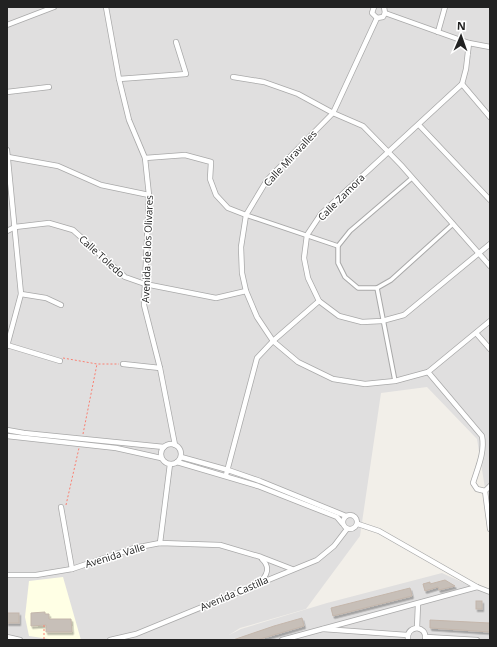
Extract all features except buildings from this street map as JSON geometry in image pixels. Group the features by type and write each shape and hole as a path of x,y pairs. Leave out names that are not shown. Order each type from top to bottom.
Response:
{"street":[{"path":"7,25 54,7"},
{"name":"Avenida de los Olivares","path":"106,7 119,79 129,120 145,158 149,195 144,305 160,368 175,445"},
{"path":"384,7 386,13"},
{"path":"438,32 445,7"},
{"path":"371,8 372,13 376,18 383,17 386,13"},
{"path":"386,13 469,43 490,47"},
{"name":"Calle Miravalles","path":"376,18 333,113 267,180 246,215 241,247 242,272 246,291 258,317 273,341 298,362 333,379 365,384 395,382 428,372 490,321"},
{"path":"119,79 186,74 176,42"},
{"path":"469,43 466,69 462,84 490,117"},
{"path":"233,77 264,82 298,94 333,113 363,126 412,178 490,266"},
{"name":"Calle Zamora","path":"462,84 321,214 307,235 304,258 306,271 319,301 338,316 362,322 382,321 404,315 490,244"},
{"path":"7,92 48,87"},
{"path":"419,125 490,200"},
{"path":"7,150 21,294 7,342 58,360"},
{"path":"145,158 185,155 211,162 210,179 216,195 228,208 338,246"},
{"path":"8,157 58,166 102,185 149,195"},
{"path":"412,178 350,231 338,246 338,263 345,277 358,288 377,288 391,280 453,224"},
{"name":"Calle Toledo","path":"7,230 15,227 49,223 73,230 125,277 145,284 216,298 246,291"},
{"path":"377,288 382,321 395,382"},
{"path":"21,294 46,298 62,305"},
{"path":"226,475 257,358 273,341 319,301"},
{"path":"476,333 490,349"},
{"path":"123,364 160,368"},
{"path":"428,372 482,436 484,444 473,483 477,489 485,491"},
{"path":"7,430 81,441 116,448 161,458 170,464 177,462 226,475 337,517 347,529 354,528 358,524"},
{"path":"7,436 164,447 168,445 175,445 181,451 181,457 177,462"},
{"path":"161,458 161,452 164,447"},
{"path":"181,457 228,470 260,481 346,516 350,515 358,521 358,524 379,531 477,587 490,592"},
{"path":"160,543 170,464"},
{"path":"485,491 490,486"},
{"path":"485,491 490,529"},
{"path":"61,507 72,569"},
{"path":"342,523 346,516"},
{"name":"Avenida Castilla","path":"110,640 136,634 260,582 317,560 334,546 347,529"},
{"name":"Avenida Valle","path":"7,575 36,575 72,569 134,548 160,543 220,545 261,557 292,569"},
{"path":"260,582 266,576 268,570 266,563 261,557"},
{"path":"282,640 477,587"},
{"path":"416,628 418,604"},
{"path":"319,629 408,638 411,630 416,628 423,630 425,639 477,640"},
{"path":"7,637 20,640"}],"path":[{"path":"58,360 64,357 97,364 123,364"},
{"path":"62,513 68,500 97,364"},
{"path":"44,625 44,640"}],"shaded area":[{"path":"7,7 490,7 490,519 477,439 427,387 381,393 360,536 306,609 240,628 229,635 241,629 327,603 442,573 490,595 490,640 7,640"},
{"path":"63,577 81,640 56,640 29,636 25,617 29,581"}]}
